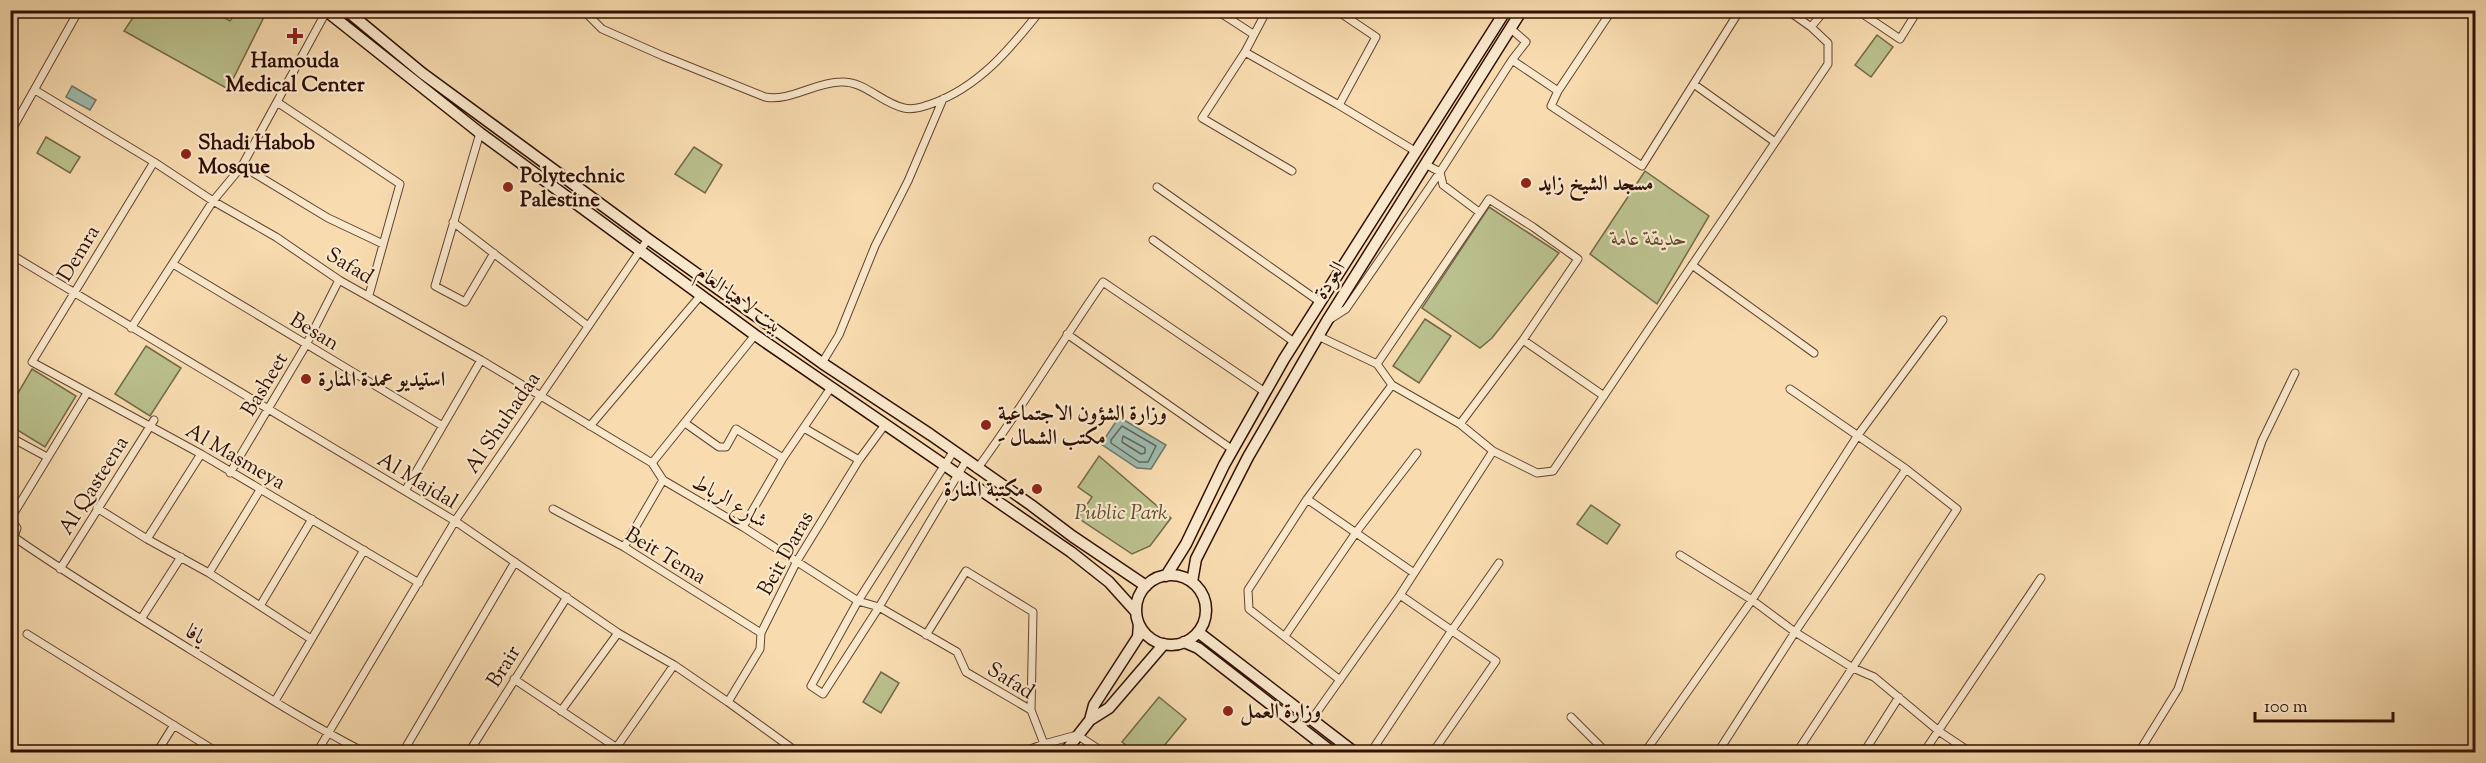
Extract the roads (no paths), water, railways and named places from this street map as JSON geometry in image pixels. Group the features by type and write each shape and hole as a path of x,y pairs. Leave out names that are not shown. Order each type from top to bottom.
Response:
{"main road":[{"name":"بيت لاهيا العام","path":"346,10 422,72 648,239 822,363 1146,586"},
{"name":"العودة","path":"1166,576 1186,544 1264,392 1294,342 1506,10"},
{"name":"العودة","path":"1192,582 1196,559 1225,498 1318,336 1522,10"},
{"name":"بيت لاهيا العام","path":"326,11 480,133 755,335 884,426 958,474 1109,582 1136,612"},
{"path":"1090,720 1094,705 1138,637 1139,624 1136,612 1138,600 1146,586 1166,576 1182,577 1192,582 1200,590 1206,606 1204,622 1198,632 1184,642"},
{"path":"1139,624 1151,638 1164,644 1184,642 1198,648 1332,753"},
{"path":"1198,632 1354,753"},
{"path":"1065,753 1090,720 1109,708 1164,644"}],"street":[{"path":"10,133 79,10"},
{"path":"583,10 602,29 765,97 779,98 843,81 857,84 898,107 907,109 916,109 944,99 994,66 1027,31 1041,10"},
{"path":"1216,10 1253,34"},
{"path":"1267,10 1245,52 1202,118 1292,171"},
{"path":"1336,10 1376,37 1339,105"},
{"path":"1611,10 1558,91 1551,106 1642,166 1740,10"},
{"path":"1318,336 1377,364 1392,385 1460,424 1493,451 1537,473 1553,471 1828,64 1828,43 1811,27 1787,10"},
{"path":"1811,27 1825,10"},
{"path":"1857,10 1900,39 1918,10"},
{"path":"131,328 213,201 242,166 326,11"},
{"path":"1327,321 1346,309 1526,42 1510,28"},
{"path":"1245,52 1414,151"},
{"path":"1512,60 1558,91"},
{"path":"1695,85 1775,142"},
{"name":"Safad","path":"35,90 154,162 213,201 276,237 339,280 481,360 652,463"},
{"path":"822,363 839,335 874,246 908,181 944,99"},
{"path":"277,102 400,184 369,295"},
{"path":"480,133 435,286 465,302 494,253"},
{"name":"Demra","path":"32,362 154,162"},
{"path":"1425,164 1440,172 1443,185 1479,212"},
{"path":"242,166 328,218 383,244"},
{"path":"1157,188 1320,302"},
{"path":"1377,364 1489,199 1578,259 1523,340 1460,424"},
{"path":"453,222 588,326"},
{"name":"Al Shuhadaa","path":"317,753 455,521 539,395 648,239"},
{"path":"1153,240 1294,342"},
{"path":"10,269 14,256"},
{"name":"Al Majdal","path":"14,256 455,521 618,633 674,665 729,702 797,753"},
{"name":"Besan","path":"173,264 441,426"},
{"path":"1692,265 1814,353"},
{"name":"Basheet","path":"230,472 306,345 339,280"},
{"path":"977,469 1016,416 1067,334 1103,282 1264,392"},
{"path":"591,426 701,295"},
{"path":"1645,753 1752,600 1858,435 1943,320"},
{"path":"1067,334 1233,450"},
{"path":"652,463 755,335"},
{"path":"1523,340 1604,396"},
{"path":"405,491 481,360"},
{"name":"Al Masmeya","path":"32,362 87,393 152,423 260,490 419,583"},
{"path":"2139,753 2178,689 2262,441 2295,373"},
{"path":"1340,680 1250,609 1248,590 1307,499 1392,385"},
{"path":"743,527 783,458 830,389"},
{"path":"1790,389 1906,469 1957,509 1797,753"},
{"path":"12,538 17,528 11,518 87,393"},
{"name":"Al Qasteena","path":"60,569 152,423"},
{"path":"685,423 719,447 726,447 736,429 783,458"},
{"name":"Beit Daras","path":"729,702 760,649 761,633 797,561 884,426"},
{"path":"804,428 860,460"},
{"path":"10,436 47,457"},
{"path":"1312,719 1400,595 1493,451"},
{"path":"953,452 858,601 811,686 823,694 879,608 966,461"},
{"path":"1285,636 1357,531 1417,453"},
{"path":"147,539 201,454"},
{"name":"شارع الرباط","path":"652,463 663,480 743,527 858,601"},
{"path":"1718,753 1795,633 1906,469"},
{"path":"624,547 663,480"},
{"path":"209,573 260,490"},
{"path":"1307,499 1357,531 1414,573"},
{"path":"97,508 209,573 310,639"},
{"name":"Beit Tema","path":"553,509 624,547 761,633"},
{"path":"260,606 312,519"},
{"name":"يافا","path":"12,538 274,701 364,753"},
{"path":"274,701 364,550"},
{"path":"1680,555 1752,600 1795,633 1853,668 1874,677 1940,732 1970,753"},
{"path":"141,619 181,557"},
{"path":"403,753 515,562"},
{"path":"1371,753 1499,563"},
{"path":"926,635 966,571 1033,612 1031,710"},
{"path":"1924,753 2041,578"},
{"path":"1400,595 1496,660 1433,753"},
{"name":"Brair","path":"469,753 567,597"},
{"name":"Safad","path":"858,601 879,608 957,652 966,672 1031,710 1044,744"},
{"path":"561,711 618,633"},
{"path":"27,634 218,753"},
{"path":"616,748 674,665"},
{"path":"514,679 623,753"},
{"path":"1864,753 1899,698"},
{"path":"1570,717 1606,753"},
{"path":"157,753 174,725"},
{"path":"1022,753 1077,735 1103,753"}],"water":[{"path":"72,86 96,100 90,110 66,97"},
{"path":"1119,417 1166,445 1151,469 1137,468 1101,444"}],"place":[{"name":"Hamouda Medical Center","path":"295,36"},
{"name":"Shadi Habob Mosque","path":"186,154"},
{"name":"مسجد الشيخ زايد","path":"1526,183"},
{"name":"Polytechnic Palestine","path":"508,187"},
{"name":"استيديو عمدة المنارة","path":"306,379"},
{"name":"وزارة الشؤون الاجتماعية - مكتب الشمال","path":"986,425"},
{"name":"مكتبة المنارة","path":"1037,489"},
{"name":"وزارة العمل","path":"1228,711"}],"park label":[{"name":"حديقة عامة","path":"1649,238"},
{"name":"Public Park","path":"1121,512"}]}
